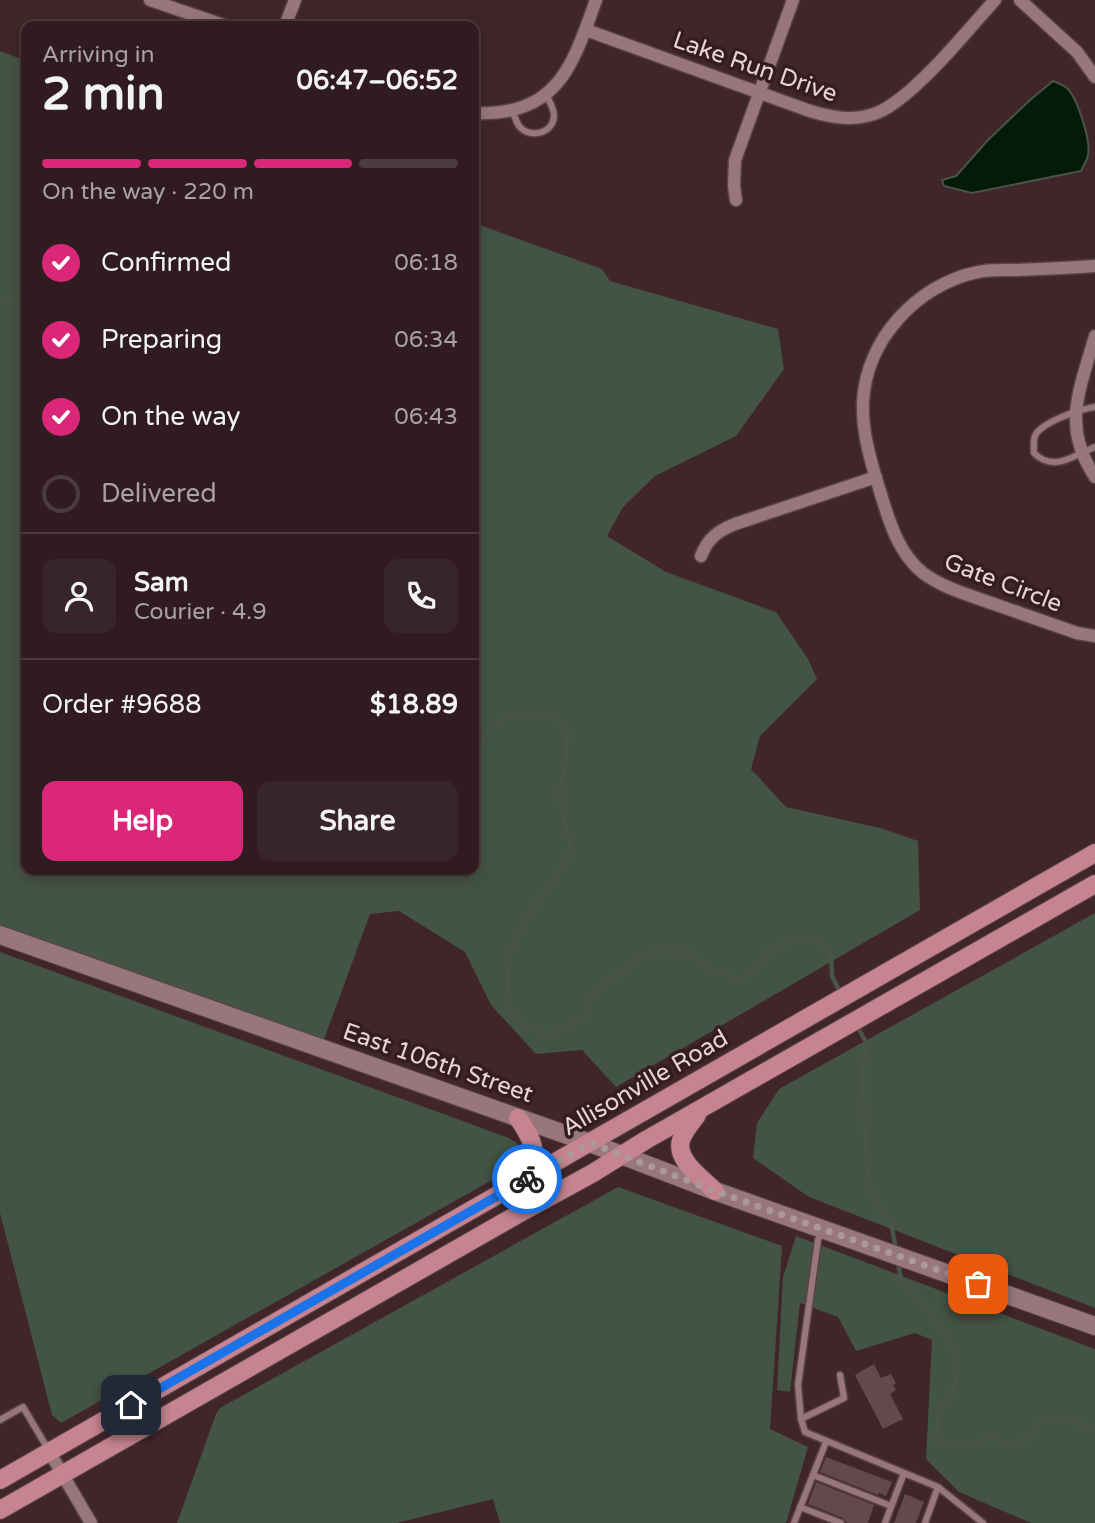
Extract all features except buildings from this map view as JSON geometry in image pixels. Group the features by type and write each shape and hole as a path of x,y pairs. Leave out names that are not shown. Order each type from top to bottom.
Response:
{"main road":[{"name":"Allisonville Road","path":"0,1480 1095,853"},
{"name":"Allisonville Road","path":"0,1510 1095,884"},
{"path":"702,1109 684,1134 680,1145 686,1162 715,1191"},
{"path":"518,1118 530,1136 534,1152 526,1180"}],"street":[{"path":"150,0 211,21"},
{"path":"287,21 295,0"},
{"path":"479,113 512,110 530,104 553,89 578,51 596,0"},
{"path":"736,200 735,160 793,0"},
{"name":"Lake Run Drive","path":"586,30 831,117 852,118 891,107 923,80 995,0"},
{"path":"1020,0 1077,52 1095,77"},
{"name":"Gate Circle","path":"1095,267 980,271 948,281 922,297 899,317 880,345 868,373 863,400 868,451 897,540 910,561 924,574 957,591 1077,633 1095,636"},
{"path":"1095,336 1075,411 1076,435 1081,452 1095,477"},
{"path":"702,556 710,538 720,530 876,477"},
{"name":"East 106th Street","path":"0,935 590,1143 715,1191 1095,1326"},
{"path":"50,1452 91,1523"}],"lane":[{"path":"512,110 524,131 534,133 546,130 554,115 552,105 545,94"},
{"path":"1095,407 1075,411 1039,430 1035,436 1034,453 1051,463 1067,460 1095,447"},
{"path":"822,1228 818,1240 798,1385 805,1432 938,1488 983,1523"},
{"path":"801,1419 844,1398 840,1375"},
{"path":"0,1420 23,1407 50,1452"},
{"path":"794,1523 826,1441"},
{"path":"885,1523 904,1474"},
{"path":"813,1475 891,1506"},
{"path":"925,1523 938,1488"},
{"path":"800,1507 841,1523"},
{"path":"968,1523 971,1513"}],"shaded area":[{"path":"0,51 21,59 21,875 479,875 479,225 602,269 610,281 778,329 784,369 736,436 655,476 623,507 607,536 666,572 776,612 808,659 817,679 760,736 751,769 786,807 880,828 918,841 920,910 616,1087 582,1050 536,1054 491,1005 465,952 399,911 370,914 323,1042 0,928"},
{"path":"1053,81 1063,85 1072,94 1083,121 1088,149 1081,171 972,193 944,186 942,180 956,176 988,140"},
{"path":"1095,913 1095,1308 809,1197 753,1158 757,1123 779,1089"},
{"path":"0,952 509,1138 517,1143 521,1152 508,1171 61,1423 52,1415 0,1213"},
{"path":"618,1187 782,1246 770,1429 808,1447 786,1523 500,1523 493,1499 397,1523 177,1523 220,1408"},
{"path":"796,1236 1095,1349 1095,1523 1031,1523 959,1492 926,1459 932,1340 915,1333 856,1351 838,1317 800,1303 790,1392 777,1390 783,1277"}],"waterway":[{"path":"0,300 21,300"},
{"path":"479,748 488,728 514,714 555,715 567,732 566,759 559,795 571,850 554,882 527,916 510,952 506,1004 524,1028 552,1034 584,1018 594,992 637,960 657,951 688,952 707,967 738,980 757,969 769,950 790,942 818,939 831,953 832,976 841,994"},
{"path":"856,1024 867,1044 863,1066 863,1097 872,1195 891,1223 896,1250"},
{"path":"898,1262 906,1288 935,1318 957,1354 958,1372 951,1396 939,1412 936,1441 965,1446 992,1436 1011,1447 1029,1437 1042,1420 1077,1423 1095,1429"}],"way so far":[{"path":"527,1179 590,1143 646,1166 978,1284"}],"route":[{"path":"131,1405 527,1179"}]}
